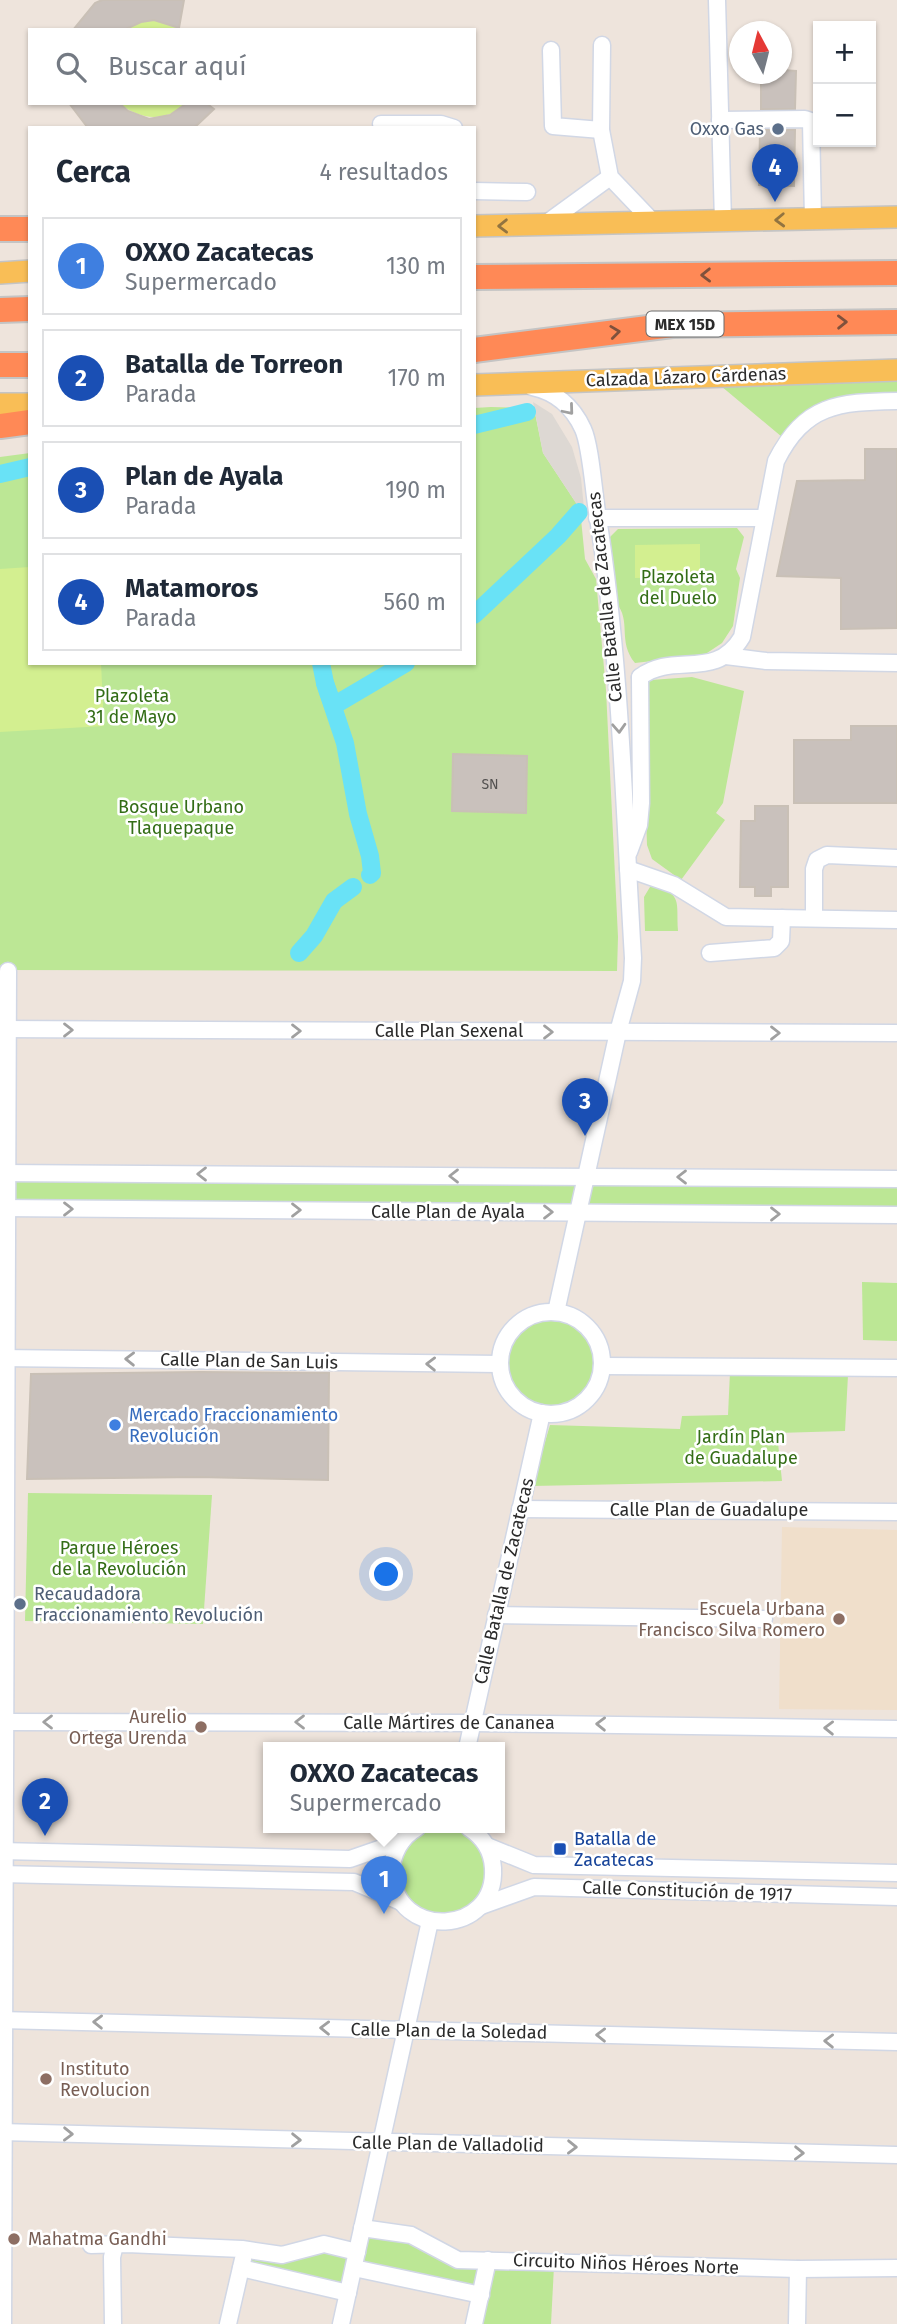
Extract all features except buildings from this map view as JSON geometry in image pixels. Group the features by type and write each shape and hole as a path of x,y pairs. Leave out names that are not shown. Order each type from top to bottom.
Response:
{"highway":[{"path":"0,229 28,229"},
{"path":"476,277 897,273"},
{"path":"0,310 28,309"},
{"name":"MEX 15D","path":"476,350 672,325 897,322"},
{"path":"0,365 28,365"},
{"path":"0,426 28,422"}],"main road":[{"path":"476,226 897,217"},
{"path":"0,273 28,271"},
{"name":"Calzada Lázaro Cárdenas","path":"476,386 897,370"},
{"path":"0,404 28,404"}],"street":[{"path":"717,0 723,222"},
{"path":"602,45 601,130 610,177 654,223"},
{"path":"551,50 553,126 601,130"},
{"path":"720,120 811,121 813,219"},
{"path":"381,124 448,126"},
{"path":"544,225 610,177"},
{"path":"476,191 527,192"},
{"name":"Calle Batalla de Zacatecas","path":"509,383 547,390 569,407 584,431 615,674 633,972 556,1312"},
{"path":"726,656 742,637 776,461 787,439 818,413 842,404 897,401"},
{"path":"597,518 764,519"},
{"path":"726,656 766,661 897,663"},
{"name":"Calle Batalla de Zacatecas","path":"627,863 639,825 641,803 640,677 653,669 703,664 726,656"},
{"path":"615,674 640,677"},
{"path":"814,918 814,869 817,860 827,855 897,858"},
{"path":"627,863 674,885 726,917 897,920"},
{"path":"710,953 774,948 781,941 782,918"},
{"path":"3,2324 4,1029 8,971"},
{"name":"Calle Plan Sexenal","path":"4,1029 897,1033"},
{"name":"Calle Plan de Ayala","path":"4,1173 897,1179"},
{"name":"Calle Plan de Ayala","path":"4,1208 897,1215"},
{"path":"556,1312 575,1318 590,1330 599,1347 602,1366 599,1380 583,1403 563,1412 542,1413 525,1408 512,1397 503,1382 499,1364 503,1343 515,1325 534,1314 556,1312"},
{"name":"Calle Plan de San Luis","path":"4,1358 499,1364"},
{"path":"602,1366 897,1368"},
{"name":"Calle Batalla de Zacatecas","path":"468,1742 542,1413"},
{"name":"Calle Plan de Guadalupe","path":"520,1509 897,1512"},
{"path":"496,1615 764,1619"},
{"name":"Calle Mártires de Cananea","path":"3,1722 472,1723 897,1729"},
{"path":"341,2324 430,1921 409,1911 394,1888 391,1872 394,1856 402,1841 411,1833"},
{"path":"476,1833 487,1846 493,1861 494,1877 490,1892 481,1906"},
{"path":"3,1851 350,1859 402,1841"},
{"name":"Calle Constitución de 1917","path":"487,1846 534,1865 897,1873"},
{"path":"3,1874 354,1882 401,1902"},
{"name":"Calle Constitución de 1917","path":"430,1921 457,1921 481,1906 534,1887 897,1897"},
{"name":"Calle Plan de la Soledad","path":"2,2020 897,2042"},
{"name":"Calle Plan de Valladolid","path":"2,2132 897,2155"},
{"name":"Circuito Niños Héroes Norte","path":"362,2228 411,2235 458,2260 798,2269 897,2268"},
{"path":"91,2245 127,2244 244,2250 282,2255 324,2244 355,2260 481,2295"},
{"path":"113,2324 112,2257 115,2245"},
{"path":"228,2324 244,2250"},
{"path":"474,2324 488,2260"},
{"path":"241,2267 348,2293"},
{"path":"797,2324 798,2269"}],"shaded area":[{"path":"533,402 552,414 572,447 581,478 584,508 580,509 543,453"},
{"name":"Escuela Urbana Francisco Silva Romero","path":"782,1527 897,1530 897,1710 779,1709"}],"green space":[{"path":"154,20 179,28 128,28"},
{"path":"122,105 184,105 170,114 153,117"},
{"path":"897,370 897,401 842,404 782,437 715,381"},
{"name":"Bosque Urbano Tlaquepaque","path":"476,408 534,408 543,453 580,509 585,559 596,579 606,690 618,937 617,971 0,970 0,457 28,453 28,665 476,665"},
{"name":"Plazoleta del Duelo","path":"737,528 744,537 736,569 740,578 733,626 722,643 704,655 635,663 627,647 623,617 616,603 610,537 618,529"},
{"path":"700,544 700,577 635,578 635,545"},
{"path":"28,567 28,665 101,665 104,726 0,732 0,569"},
{"path":"692,677 744,691 723,803 716,813 725,820 681,880 652,859 647,845 642,691 651,680"},
{"path":"653,882 674,896 678,931 645,931 644,897"},
{"path":"8,1173 581,1177 578,1213 8,1204"},
{"path":"586,1177 897,1178 897,1212 583,1207"},
{"path":"862,1282 897,1283 897,1341 863,1340"},
{"path":"551,1312 570,1316 587,1327 598,1344 602,1363 598,1382 587,1399 570,1410 551,1414 532,1410 515,1399 504,1382 500,1363 504,1344 515,1327 532,1316"},
{"name":"Jardín Plan de Guadalupe","path":"730,1372 848,1375 845,1431 777,1433 782,1481 532,1486 550,1425 680,1429 682,1416 728,1415"},
{"name":"Parque Héroes de la Revolución","path":"28,1493 212,1495 203,1624 25,1621"},
{"path":"413,1833 469,1833 493,1861 481,1906 438,1922 401,1902 398,1847"},
{"path":"362,2228 411,2235 458,2260 488,2260 481,2295 355,2263 344,2288 241,2268 244,2250 357,2252"},
{"path":"494,2265 554,2266 551,2324 483,2324"}],"waterway":[{"path":"476,425 527,412"},
{"path":"0,474 28,467"},
{"path":"476,613 558,536 579,512"},
{"path":"321,665 333,706 403,665"},
{"path":"325,683 345,743 358,814 370,856 370,875"},
{"path":"299,953 314,936 334,901 353,887"}],"place":[{"name":"Oxxo Gas","path":"778,129"},
{"name":"Matamoros","path":"775,202"},
{"name":"Plan de Ayala","path":"585,1136"},
{"name":"Mercado Fraccionamiento Revolución","path":"115,1425"},
{"name":"Recaudadora Fraccionamiento Revolución","path":"20,1604"},
{"name":"Escuela Urbana Francisco Silva Romero","path":"839,1619"},
{"name":"Aurelio Ortega Urenda","path":"201,1727"},
{"name":"Batalla de Torreon","path":"45,1836"},
{"name":"Batalla de Zacatecas","path":"560,1849"},
{"name":"OXXO Zacatecas","path":"384,1914"},
{"name":"Instituto Revolucion","path":"46,2079"},
{"name":"Mahatma Gandhi","path":"14,2239"}],"park label":[{"name":"Plazoleta 31 de Mayo","path":"132,706"}]}
